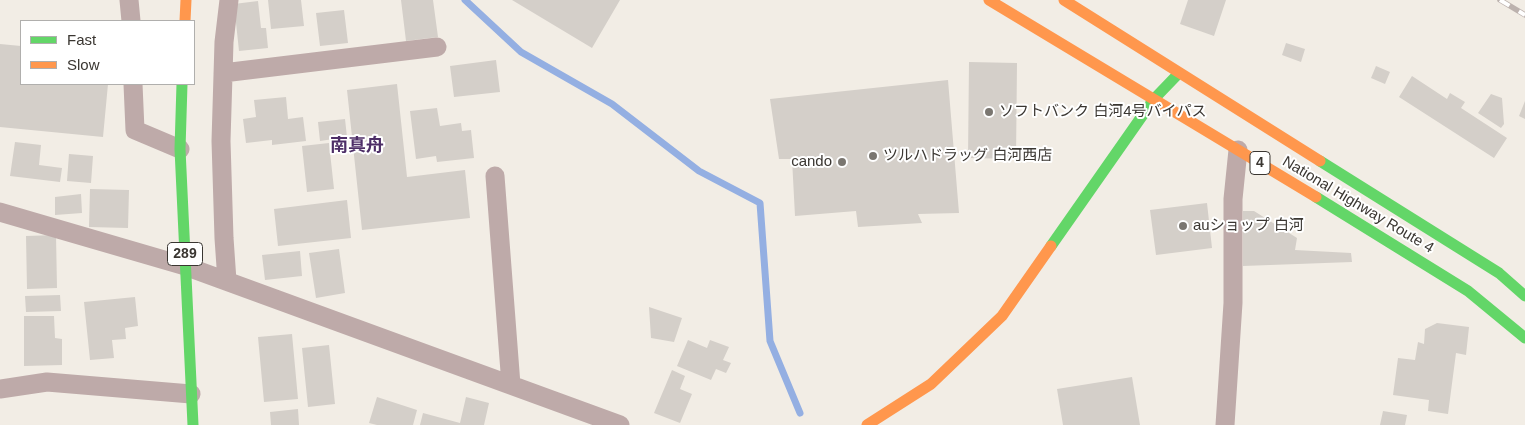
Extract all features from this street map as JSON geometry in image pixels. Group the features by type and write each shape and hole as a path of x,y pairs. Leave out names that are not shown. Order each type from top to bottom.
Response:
{"main road":[{"path":"185,20 186,0"},
{"name":"National Highway Route 4","path":"988,0 1375,232 1468,291 1525,338"},
{"name":"National Highway Route 4","path":"1064,0 1499,274 1525,296"},
{"path":"867,425 931,384 1002,316 1154,99 1179,73"},
{"name":"289","path":"182,85 180,149 193,425"}],"street":[{"path":"129,0 131,20"},
{"path":"227,281 221,141 224,42 229,0"},
{"path":"223,73 437,47"},
{"path":"133,85 135,130 180,149"},
{"path":"1226,425 1233,303 1233,199 1238,150"},
{"path":"495,176 511,385"},
{"path":"0,212 185,266 620,425"},
{"path":"0,389 47,382 191,394"}],"building":[{"path":"268,0 301,0 304,26 271,29"},
{"path":"401,0 433,0 438,37 406,41"},
{"path":"512,0 620,0 592,48"},
{"path":"1188,0 1226,0 1214,36 1180,24"},
{"path":"258,1 261,28 266,28 268,48 239,51 234,4"},
{"path":"344,10 348,43 320,46 316,13"},
{"path":"1286,43 1305,49 1301,62 1282,55"},
{"path":"0,44 20,46 20,85 108,85 103,137 0,127"},
{"path":"496,60 500,92 454,97 450,66"},
{"path":"969,62 1017,63 1016,159 968,158"},
{"path":"1376,66 1390,72 1385,84 1371,78"},
{"path":"1412,76 1447,99 1450,93 1465,102 1461,108 1507,138 1494,158 1399,97"},
{"path":"948,80 959,213 918,214 922,223 858,227 856,211 795,216 792,159 779,159 770,99"},
{"path":"397,84 407,177 465,170 470,218 362,230 347,90"},
{"path":"1491,94 1502,98 1504,124 1501,128 1478,113"},
{"path":"286,97 288,119 303,117 306,141 272,145 272,140 246,143 243,119 256,117 254,100"},
{"path":"1525,101 1525,119 1519,116"},
{"path":"437,108 440,126 461,123 462,131 471,130 474,158 437,162 436,156 416,159 410,111"},
{"path":"345,119 347,137 320,141 318,122"},
{"path":"15,142 41,145 39,165 62,168 60,182 10,176"},
{"path":"329,143 334,189 307,192 302,146"},
{"path":"69,154 93,156 91,183 67,181"},
{"path":"90,189 129,190 128,228 89,227"},
{"path":"81,194 82,213 55,215 55,197"},
{"path":"347,200 351,238 278,246 274,209"},
{"path":"1207,203 1212,248 1156,255 1150,210"},
{"path":"1243,211 1254,211 1297,238 1295,250 1351,253 1352,262 1243,266"},
{"path":"56,235 57,288 27,289 26,236"},
{"path":"339,249 345,293 316,298 309,253"},
{"path":"300,251 302,276 265,280 262,255"},
{"path":"60,295 61,311 26,312 25,296"},
{"path":"135,297 138,326 125,328 126,339 112,340 114,358 90,360 84,302"},
{"path":"649,307 682,318 674,342 651,338"},
{"path":"24,316 54,316 55,338 62,339 62,365 24,366"},
{"path":"1437,323 1469,327 1466,355 1456,353 1448,414 1428,411 1429,400 1393,395 1398,358 1415,360 1418,342 1424,344 1425,329"},
{"path":"292,334 298,399 264,402 258,337"},
{"path":"688,340 707,348 710,340 729,347 723,360 731,363 726,373 716,369 711,380 677,366"},
{"path":"329,345 335,404 308,407 302,348"},
{"path":"672,370 685,376 680,389 692,394 680,423 654,413"},
{"path":"1132,377 1140,425 1063,425 1057,389"},
{"path":"377,397 417,410 413,425 377,425 369,423"},
{"path":"466,397 489,403 484,425 420,425 423,413 460,423"},
{"path":"298,409 299,425 271,425 270,412"},
{"path":"1383,411 1407,415 1405,425 1380,425"}],"waterway":[{"path":"465,0 521,52 612,104 699,171 760,203 770,341 800,413"}],"railway":[{"path":"1500,0 1525,15"}],"traffic: fast":[{"path":"1051,246 1154,99 1179,73"},
{"path":"182,85 180,149 193,425"},
{"path":"1320,161 1499,273 1525,296"},
{"path":"1316,197 1468,291 1525,338"}],"traffic: slow":[{"path":"185,20 186,0"},
{"path":"989,0 1316,197"},
{"path":"1064,0 1320,161"},
{"path":"867,425 931,384 1002,316 1051,246"}],"place":[{"name":"ソフトバンク 白河4号バイパス","path":"989,112"},
{"name":"ツルハドラッグ 白河西店","path":"873,156"},
{"name":"cando","path":"842,162"},
{"name":"auショップ 白河","path":"1183,226"}],"district":[{"name":"南真舟","path":"357,146"}]}
